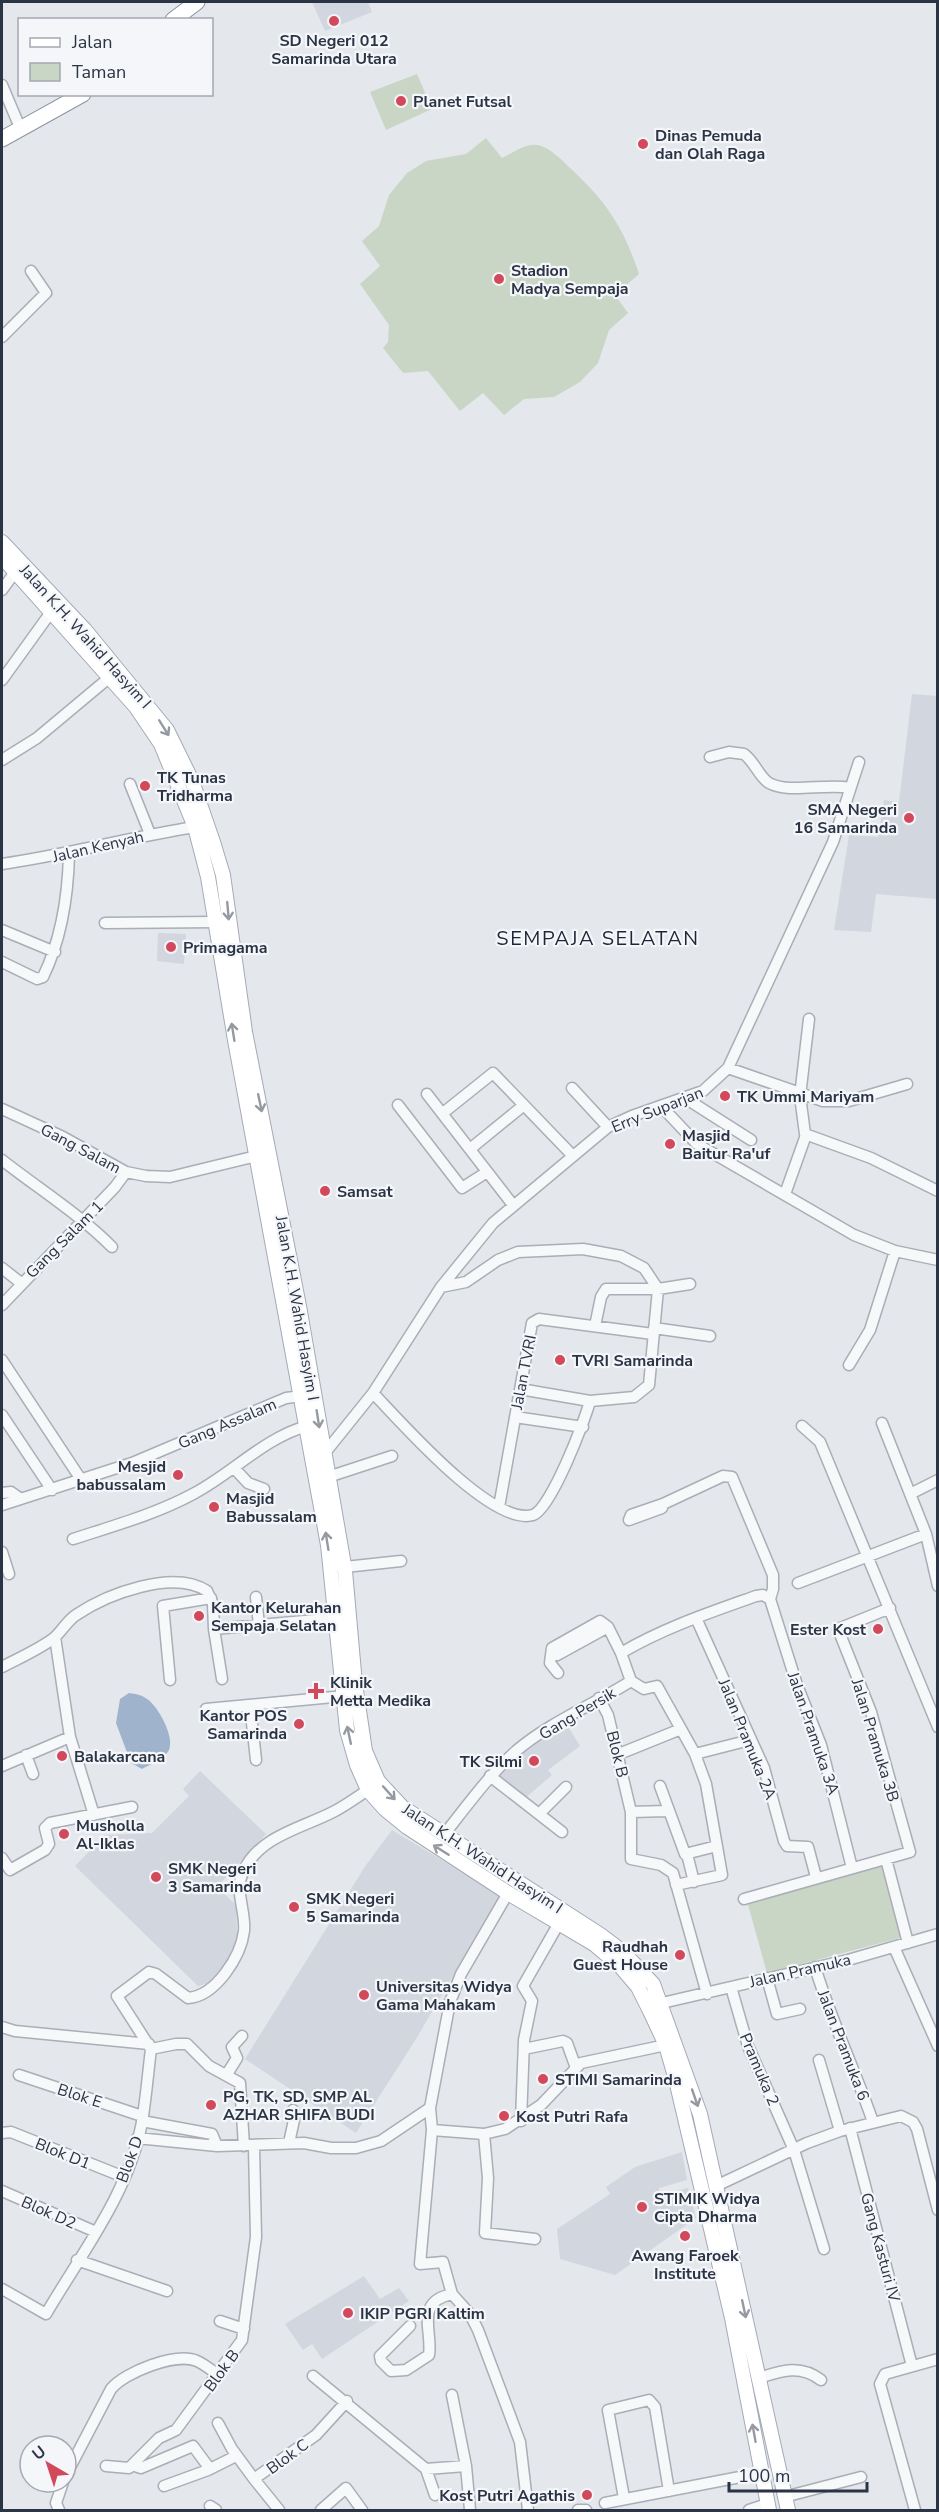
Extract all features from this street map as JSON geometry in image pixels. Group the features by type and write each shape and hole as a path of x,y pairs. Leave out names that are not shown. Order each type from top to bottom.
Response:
{"highway":[{"path":"174,18 192,3"},
{"path":"2,139 80,96"}],"main road":[{"name":"Jalan K.H. Wahid Hasyim I","path":"2,542 60,615"},
{"name":"Jalan K.H. Wahid Hasyim I","path":"2,557 80,634 167,730 192,781 223,875 245,1032 293,1308 302,1396 338,1618 347,1730 357,1765 368,1790 385,1809 443,1836 616,1946 653,1984 656,2007"},
{"name":"Jalan K.H. Wahid Hasyim I","path":"80,634 110,677 136,707 161,744 195,827 208,877 256,1156 293,1308 345,1567 355,1684 365,1751 378,1780 402,1807 411,1822 508,1893 607,1953 656,2007"},
{"path":"208,877 223,875"},
{"path":"656,2007 759,2378 786,2504"},
{"path":"656,2007 700,2114 716,2186 768,2507"}],"street":[{"path":"3,91 21,130"},
{"path":"2,337 46,293 31,271"},
{"path":"2,590 15,572"},
{"path":"2,680 60,615"},
{"path":"2,760 37,738 110,677"},
{"path":"710,757 729,752 744,754 768,783 787,790 804,786 850,788"},
{"name":"Erry Suparjan","path":"324,1454 373,1393 441,1287 466,1253 513,1205 608,1127 708,1089 728,1068 833,842 858,762"},
{"path":"130,784 150,834"},
{"name":"Jalan Kenyah","path":"2,864 69,854 150,834 195,827"},
{"path":"2,962 41,979 55,952 68,886 69,854"},
{"path":"105,922 216,922"},
{"path":"2,930 55,952"},
{"path":"785,1194 805,1134 800,1095 809,1019"},
{"path":"728,1068 800,1095 823,1101 849,1101 907,1084"},
{"path":"443,1113 493,1073 573,1156"},
{"path":"572,1088 608,1127"},
{"path":"427,1094 513,1205"},
{"path":"685,1098 751,1140"},
{"path":"398,1105 462,1188 487,1172"},
{"path":"470,1149 524,1105"},
{"path":"661,1106 697,1144 854,1235 895,1251 938,1260"},
{"name":"Gang Salam","path":"2,1109 126,1172 170,1177 256,1156"},
{"path":"805,1134 871,1158 938,1191"},
{"path":"2,1160 64,1209 84,1219 112,1247"},
{"name":"Gang Salam 1","path":"2,1305 126,1172"},
{"path":"441,1287 466,1281 498,1260 518,1252 583,1249 629,1260 649,1273 658,1289 649,1385 642,1392 634,1397 590,1401 520,1389"},
{"path":"849,1365 870,1330 895,1251"},
{"path":"2,1268 21,1283"},
{"path":"595,1326 601,1297 606,1289 658,1289 690,1284"},
{"name":"Jalan TVRI","path":"498,1507 534,1321 539,1319 710,1336"},
{"path":"2,1360 82,1481"},
{"path":"373,1393 427,1450 472,1489 498,1507 519,1515 538,1513 583,1427 590,1401"},
{"name":"Gang Assalam","path":"2,1505 82,1481 286,1398 302,1396"},
{"path":"2,1416 52,1490"},
{"path":"515,1417 583,1427"},
{"path":"882,1423 926,1534 938,1586"},
{"path":"73,1539 131,1520 192,1494 234,1468 283,1432 307,1426"},
{"path":"802,1426 820,1442 938,1727"},
{"path":"328,1477 392,1456"},
{"path":"234,1468 248,1483 264,1489"},
{"name":"Jalan Pramuka 3A","path":"663,1504 723,1476 732,1477 773,1575 770,1599 797,1685 821,1745 852,1868"},
{"path":"910,1494 938,1480"},
{"path":"2,1493 11,1492 21,1499"},
{"path":"798,1582 926,1534"},
{"path":"2,1552 9,1574"},
{"path":"345,1567 401,1561"},
{"path":"2,1668 55,1637 77,1614 132,1590 153,1584 188,1582 207,1591 211,1598 222,1679"},
{"path":"621,1653 696,1618 756,1596 763,1595 770,1599"},
{"path":"256,1597 259,1625"},
{"path":"170,1680 163,1606 211,1598"},
{"name":"Jalan Pramuka 3B","path":"886,1859 910,1852 871,1712 838,1629 890,1608"},
{"path":"214,1629 338,1618"},
{"name":"Jalan Pramuka 2A","path":"696,1618 764,1768 784,1842 792,1848 808,1846 816,1877"},
{"name":"Gang Persik","path":"443,1836 490,1776 526,1743 599,1698 631,1682 621,1653 608,1627 600,1621 552,1648 550,1663 558,1673"},
{"path":"55,1637 70,1737 94,1815"},
{"path":"631,1682 644,1689 657,1686 695,1754 711,1801 722,1875 676,1886 707,1994"},
{"path":"206,1708 344,1696"},
{"name":"Blok B","path":"599,1698 608,1715 619,1754 631,1812 631,1858 667,1869 673,1873 676,1886"},
{"path":"250,1705 256,1760"},
{"path":"619,1754 681,1729"},
{"path":"2,1766 70,1737"},
{"path":"695,1754 750,1740"},
{"path":"26,1755 33,1774"},
{"path":"490,1776 562,1832"},
{"path":"660,1786 667,1811 685,1854 687,1854 694,1882"},
{"path":"539,1814 566,1787"},
{"path":"150,2047 119,2003 117,1996 149,1972 156,1974 188,1998 200,1995 221,1978 236,1956 244,1930 239,1882 249,1860 275,1839 334,1812 368,1790"},
{"path":"2,1858 10,1870 47,1848 49,1840 45,1828 50,1823 132,1807"},
{"path":"631,1812 667,1811"},
{"path":"687,1854 717,1846"},
{"path":"744,1899 886,1859 908,1943"},
{"path":"508,1893 461,1974 450,2002 430,2108 432,2130 420,2264 443,2262 452,2294 470,2314 478,2330 520,2442 528,2511"},
{"path":"243,1912 254,1921"},
{"path":"521,2121 524,2049 532,2001 524,1984 559,1923"},
{"name":"Jalan Pramuka","path":"656,2007 938,1934"},
{"path":"894,1947 935,2033 938,2046"},
{"name":"Jalan Pramuka 6","path":"815,1967 832,2021 856,2073 873,2122"},
{"path":"767,1978 777,2014 800,2009"},
{"name":"Pramuka 2","path":"731,1987 748,2046 794,2150 824,2249"},
{"path":"2,2027 15,2031 150,2047 187,2044 209,2066 227,2074 237,2058 232,2047 242,2036"},
{"path":"524,2049 563,2041 567,2043 576,2068"},
{"path":"432,2130 484,2134 521,2121 556,2092 576,2068 589,2060 666,2045"},
{"name":"Blok D","path":"2,2289 46,2314 96,2232 124,2176 142,2119 150,2047"},
{"name":"Gang Kasturi IV","path":"819,2060 845,2130 912,2366"},
{"name":"Blok B","path":"132,2465 137,2457 159,2438 178,2427 236,2352 244,2329 256,2237 242,2086 227,2074"},
{"name":"Blok E","path":"18,2075 142,2119 212,2134 217,2146"},
{"path":"137,2138 217,2146 289,2143 356,2148 381,2141 430,2108"},
{"path":"289,2143 295,2115 293,2110"},
{"path":"716,2186 794,2150 845,2130 901,2116 913,2122 938,2210"},
{"name":"Blok D1","path":"2,2133 11,2132 124,2176"},
{"path":"484,2134 488,2178 485,2233 535,2239"},
{"name":"Blok D2","path":"2,2191 96,2232"},
{"path":"77,2260 166,2291"},
{"path":"410,2326 380,2356 381,2361 391,2371 406,2370 429,2355 426,2324 430,2309 434,2302 452,2294"},
{"path":"220,2321 244,2329"},
{"path":"78,2452 111,2389 119,2379 177,2360 196,2361 217,2374"},
{"path":"915,2511 880,2385 885,2374 937,2360"},
{"path":"759,2378 800,2369 812,2373 821,2380"},
{"path":"313,2376 347,2401 426,2469 435,2495"},
{"path":"452,2395 466,2466 470,2511"},
{"path":"624,2498 608,2410 649,2400 655,2407 669,2491"},
{"name":"Blok C","path":"279,2511 254,2479 316,2435 347,2401"},
{"path":"218,2423 236,2456 254,2479"},
{"path":"106,2466 125,2469 132,2465 141,2468 193,2446 210,2469"},
{"path":"164,2486 210,2469 236,2456"},
{"path":"426,2469 466,2466"},
{"path":"605,2503 761,2473"},
{"path":"786,2504 861,2477"},
{"path":"321,2511 346,2488 362,2511"},
{"path":"59,2494 56,2503 59,2511"},
{"path":"749,2511 768,2507"},
{"path":"578,2511 586,2510"}],"shaded area":[{"name":"SD Negeri 012 Samarinda Utara","path":"312,2 368,2 372,12 325,31"},
{"name":"SMA Negeri 16 Samarinda","path":"912,694 937,696 937,899 876,894 871,932 834,930 849,835 878,837 884,800 899,802"},
{"name":"Primagama","path":"158,933 186,934 184,964 157,961"},
{"name":"TK Silmi","path":"564,1720 580,1746 548,1770 552,1775 523,1800 493,1776 517,1753"},
{"name":"SMK Negeri 3 Samarinda","path":"200,1771 266,1834 217,1887 236,1905 237,1938 226,1965 209,1983 198,1986 75,1866 105,1835 152,1833 189,1796 183,1789"},
{"name":"Universitas Widya Gama Mahakam","path":"392,1830 500,1895 416,2039 356,2133 245,2059 366,1865"},
{"name":"STIMIK Widya Cipta Dharma","path":"682,2152 687,2180 659,2188 660,2195 688,2188 696,2218 615,2275 560,2259 557,2229 610,2194 606,2187 635,2167"},
{"name":"IKIP PGRI Kaltim","path":"364,2276 380,2299 399,2288 409,2301 322,2359 312,2344 303,2350 285,2324"}],"green space":[{"name":"Planet Futsal","path":"417,74 432,109 386,130 370,92"},
{"name":"Stadion Madya Sempaja","path":"486,138 502,158 526,146 536,145 560,158 604,204 627,243 639,274 615,295 628,313 609,330 598,363 580,382 554,397 524,399 504,415 483,393 460,411 428,371 403,373 383,348 388,342 389,325 360,284 380,266 362,241 379,226 389,195 407,173 426,161 466,154"},
{"path":"887,1864 911,1935 767,1973 747,1901"}],"water":[{"path":"129,1693 143,1697 151,1703 164,1722 170,1738 167,1753 142,1769 131,1763 116,1723 120,1699"}],"place":[{"name":"SD Negeri 012 Samarinda Utara","path":"334,21"},
{"name":"Planet Futsal","path":"401,101"},
{"name":"Dinas Pemuda dan Olah Raga","path":"643,144"},
{"name":"Stadion Madya Sempaja","path":"499,279"},
{"name":"TK Tunas Tridharma","path":"145,786"},
{"name":"SMA Negeri 16 Samarinda","path":"909,818"},
{"name":"Primagama","path":"171,947"},
{"name":"TK Ummi Mariyam","path":"725,1096"},
{"name":"Masjid Baitur Ra'uf","path":"670,1144"},
{"name":"Samsat","path":"325,1191"},
{"name":"TVRI Samarinda","path":"560,1360"},
{"name":"Mesjid babussalam","path":"178,1475"},
{"name":"Masjid Babussalam","path":"214,1507"},
{"name":"Kantor Kelurahan Sempaja Selatan","path":"199,1616"},
{"name":"Ester Kost","path":"878,1629"},
{"name":"Klinik Metta Medika","path":"316,1691"},
{"name":"Kantor POS Samarinda","path":"299,1724"},
{"name":"Balakarcana","path":"62,1756"},
{"name":"TK Silmi","path":"534,1761"},
{"name":"Musholla Al-Iklas","path":"64,1834"},
{"name":"SMK Negeri 3 Samarinda","path":"156,1877"},
{"name":"SMK Negeri 5 Samarinda","path":"294,1907"},
{"name":"Raudhah Guest House","path":"680,1955"},
{"name":"Universitas Widya Gama Mahakam","path":"364,1995"},
{"name":"STIMI Samarinda","path":"543,2079"},
{"name":"PG, TK, SD, SMP AL AZHAR SHIFA BUDI","path":"211,2105"},
{"name":"Kost Putri Rafa","path":"504,2116"},
{"name":"STIMIK Widya Cipta Dharma","path":"642,2207"},
{"name":"Awang Faroek Institute","path":"685,2236"},
{"name":"IKIP PGRI Kaltim","path":"348,2313"},
{"name":"Kost Putri Agathis","path":"587,2495"}],"district":[{"name":"SEMPAJA SELATAN","path":"598,938"}]}
